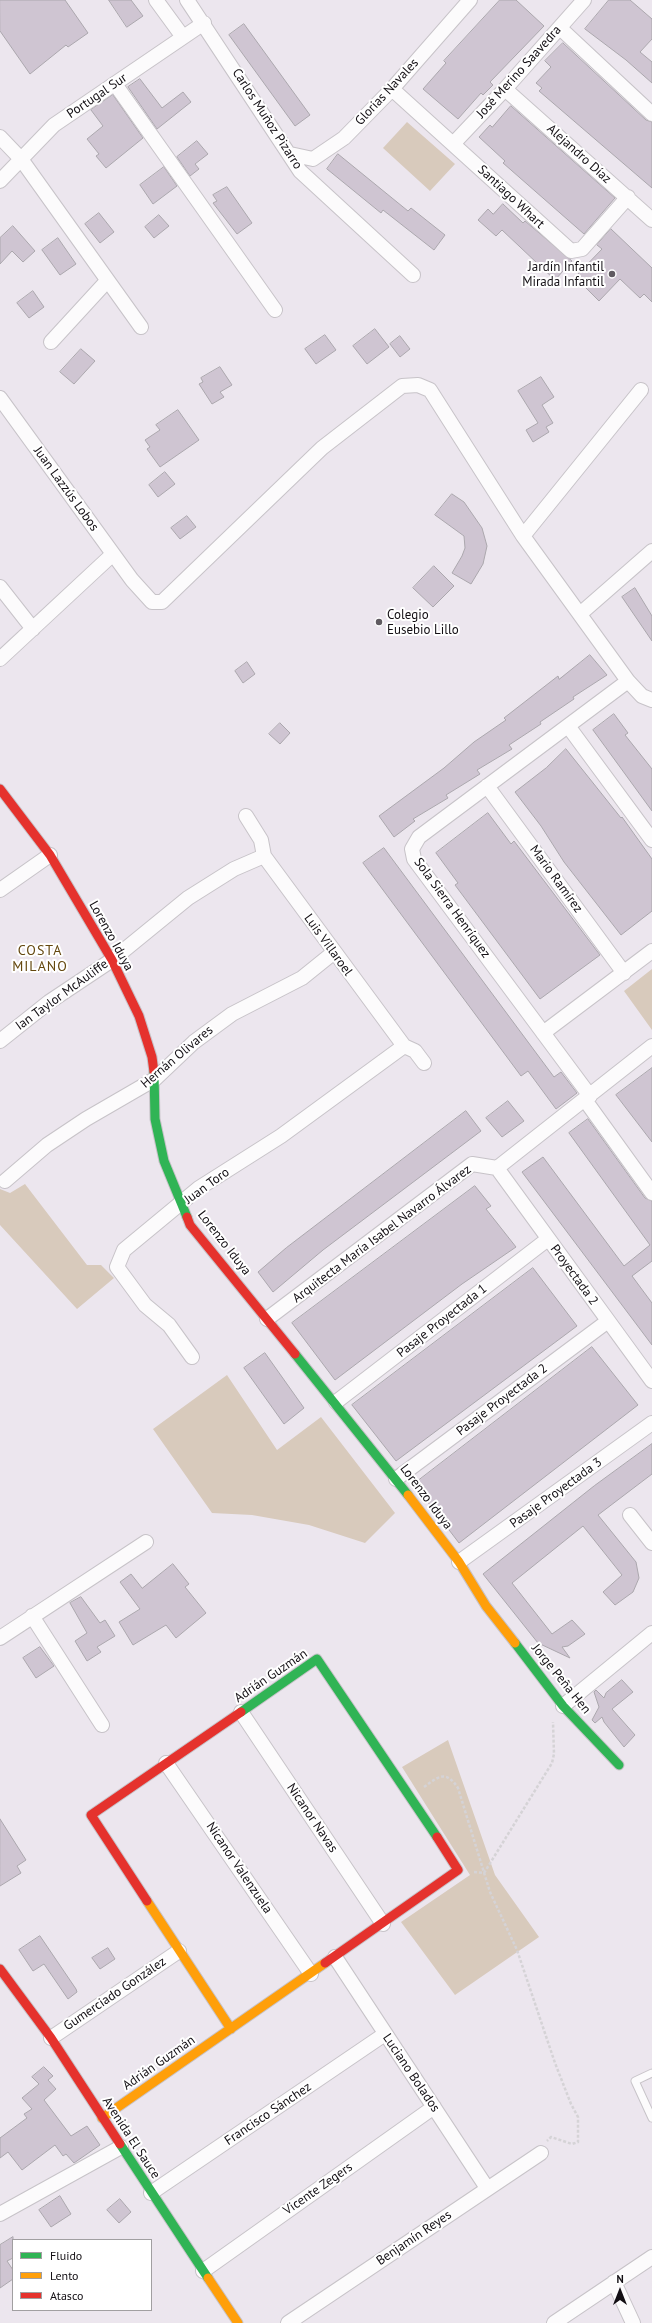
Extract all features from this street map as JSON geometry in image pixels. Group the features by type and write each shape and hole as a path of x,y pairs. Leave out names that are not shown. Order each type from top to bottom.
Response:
{"street":[{"path":"156,0 183,37"},
{"name":"Carlos Muñoz Pizarro","path":"187,0 204,23 300,171 413,275"},
{"name":"Glorias Navales","path":"290,154 313,160 344,138 392,88 470,0"},
{"name":"José Merino Saavedra","path":"453,144 584,0"},
{"name":"Portugal Sur","path":"0,181 54,125 204,23"},
{"path":"560,28 652,114"},
{"path":"115,84 275,310"},
{"name":"Santiago Whart","path":"392,88 571,251 582,249 628,198"},
{"name":"Alejandro Díaz","path":"505,88 652,220"},
{"path":"0,137 21,159 141,328"},
{"path":"51,342 107,281"},
{"name":"Juan Lazzús Lobos","path":"0,398 132,580 152,602 162,602 322,448 402,386 418,385 430,390 523,536 628,682"},
{"path":"523,536 641,390"},
{"path":"580,614 652,551"},
{"path":"0,659 113,554"},
{"path":"0,587 32,629"},
{"path":"628,682 642,696 652,700"},
{"name":"Sola Sierra Henríquez","path":"628,682 419,837 412,850 414,859 543,1033 652,1192"},
{"path":"568,726 652,840"},
{"name":"Mario Ramírez","path":"487,786 624,972"},
{"name":"Lorenzo Iduya","path":"0,789 50,855 112,960 139,1016 148,1043 155,1079 155,1119 158,1139 164,1161 190,1224 336,1402 396,1479 459,1562 486,1606"},
{"name":"Luis Villaroel","path":"246,816 261,840 264,856 333,953 404,1046 415,1051 424,1063"},
{"path":"0,890 50,855"},
{"name":"Ian Taylor McAuliffe","path":"0,1041 49,1002 112,960 188,898 234,869 264,856"},
{"path":"543,1033 652,951"},
{"name":"Hernán Olivares","path":"6,1181 46,1145 86,1119 155,1079 194,1042 232,1014 302,978 333,953"},
{"name":"Juan Toro","path":"192,1357 169,1325 145,1305 117,1267 124,1250 200,1188 281,1136 404,1046"},
{"path":"496,1168 588,1098 652,1046"},
{"name":"Arquitecta María Isabel Navarro Álvarez","path":"267,1319 472,1164 496,1168"},
{"name":"Proyectada 2","path":"496,1168 652,1381"},
{"name":"Pasaje Proyectada 1","path":"336,1402 548,1239"},
{"name":"Pasaje Proyectada 2","path":"396,1479 608,1321"},
{"name":"Pasaje Proyectada 3","path":"459,1562 652,1423"},
{"path":"630,1515 652,1543"},
{"path":"0,1638 146,1542"},
{"name":"Jorge Peña Hen","path":"486,1606 563,1706 619,1765"},
{"path":"32,1616 102,1725"},
{"path":"563,1706 652,1633"},
{"name":"Adrián Guzmán","path":"102,2118 311,1974 383,1924 458,1870 411,1797 317,1659 91,1815 231,2029"},
{"name":"Nicanor Navas","path":"240,1712 383,1924"},
{"name":"Nicanor Valenzuela","path":"166,1763 311,1974"},
{"name":"Gumerciado González","path":"51,2038 179,1951"},
{"name":"Luciano Bolados","path":"335,1957 487,2188"},
{"name":"Avenida El Sauce","path":"0,1969 51,2038 151,2193 238,2323"},
{"name":"Francisco Sánchez","path":"151,2193 385,2034"},
{"name":"Vicente Zegers","path":"203,2271 434,2108"},
{"path":"0,2214 121,2146"},
{"name":"Benjamín Reyes","path":"288,2323 541,2153"},
{"path":"554,2323 652,2257"},
{"path":"614,2282 633,2323"}],"lane":[{"path":"652,2073 634,2081 652,2118"}],"path":[{"path":"484,1873 552,1763 554,1754 554,1717 563,1706"},
{"path":"411,1797 438,1777 447,1777 452,1780 460,1795 490,1892 517,1950 555,2063 571,2104 578,2117 578,2142 572,2144 549,2137 541,2153"},
{"path":"458,1870 484,1873"}],"shaded area":[{"path":"407,122 455,164 430,191 383,148"},
{"path":"652,969 652,1030 624,991"},
{"path":"25,1184 87,1265 101,1265 114,1278 77,1309 0,1225 0,1189 10,1193"},
{"path":"227,1375 277,1450 321,1417 395,1513 365,1543 309,1525 252,1515 212,1513 153,1429"},
{"path":"448,1740 495,1875 539,1937 455,1995 401,1922 470,1875 402,1767"}],"building":[{"path":"0,0 65,0 88,33 68,47 66,45 30,74 0,31"},
{"path":"109,0 131,0 143,16 127,27"},
{"path":"500,0 516,0 544,26 490,82 493,85 483,95 481,93 458,119 423,89 446,63 444,61"},
{"path":"609,0 630,0 652,19 652,39 640,52 652,62 652,83 626,60 585,29"},
{"path":"244,24 310,115 295,126 229,35"},
{"path":"563,43 646,120 652,122 652,188 539,91 542,88 536,83 551,67 545,61"},
{"path":"140,79 162,108 183,92 191,102 157,129 128,87"},
{"path":"113,95 143,138 106,168 96,156 99,154 87,139 103,126 91,110"},
{"path":"511,106 615,198 584,234 503,163 505,161 479,137 490,125 492,127"},
{"path":"197,141 208,154 195,164 199,169 190,176 177,157"},
{"path":"338,154 408,211 411,208 445,235 434,250 383,210 381,213 327,169"},
{"path":"164,167 177,186 153,204 140,185"},
{"path":"227,187 252,223 237,234 213,203 217,201 213,195"},
{"path":"503,204 523,223 525,221 572,261 555,280 502,230 496,236 478,220 488,209 493,214"},
{"path":"99,213 114,232 100,243 85,224"},
{"path":"159,215 169,226 154,238 145,227"},
{"path":"13,226 35,251 23,262 12,251 0,264 0,238"},
{"path":"611,229 652,268 652,302 644,294 640,298 620,279 599,301 575,277 602,249 597,245"},
{"path":"58,238 76,264 60,275 42,250"},
{"path":"33,291 44,307 29,318 17,303"},
{"path":"375,329 389,347 367,364 353,346"},
{"path":"325,335 336,350 316,364 305,349"},
{"path":"400,336 410,349 400,357 390,344"},
{"path":"81,349 95,361 74,384 60,372"},
{"path":"220,367 232,385 220,392 224,397 212,404 199,384 203,382 201,378"},
{"path":"541,377 554,397 542,405 553,423 546,427 549,432 533,442 526,430 538,423 518,391"},
{"path":"178,410 199,440 160,467 147,449 150,447 145,440 160,430 156,425"},
{"path":"165,472 175,484 158,497 149,485"},
{"path":"452,494 464,502 482,528 487,546 483,564 471,584 452,573 465,548 464,536 435,515"},
{"path":"187,516 196,527 180,539 171,528"},
{"path":"434,566 454,586 433,607 413,588"},
{"path":"635,588 652,616 652,641 622,597"},
{"path":"590,655 607,675 573,697 574,699 540,722 541,724 509,745 512,749 477,770 480,774 446,795 448,798 413,819 415,821 394,837 379,816 444,768 474,742 506,720 504,718 558,676 559,679"},
{"path":"247,662 255,674 243,683 235,671"},
{"path":"614,714 628,733 625,735 652,769 652,811 593,730"},
{"path":"280,723 290,733 280,744 269,734"},
{"path":"566,749 621,818 622,817 652,859 652,911 621,935 564,862 541,826 515,792 546,768"},
{"path":"488,813 511,844 514,841 600,955 540,999 455,885 458,883 436,853"},
{"path":"384,848 554,1077 561,1072 577,1093 556,1109 528,1071 521,1076 363,863"},
{"path":"652,1068 652,1142 616,1095"},
{"path":"508,1101 524,1121 502,1137 486,1118"},
{"path":"466,1111 481,1131 323,1250 273,1292 258,1272 286,1248"},
{"path":"588,1119 645,1198 652,1201 652,1261 632,1276 652,1303 652,1345 522,1172 543,1157 624,1266 650,1245 569,1133"},
{"path":"475,1186 491,1206 486,1209 516,1247 462,1284 335,1380 292,1323"},
{"path":"533,1268 577,1326 396,1461 352,1405"},
{"path":"592,1347 638,1405 459,1543 414,1484"},
{"path":"265,1353 304,1408 284,1424 244,1368"},
{"path":"652,1444 652,1474 598,1515 636,1562 639,1578 633,1592 615,1605 603,1592 622,1575 583,1526 512,1583 552,1634 572,1620 585,1634 568,1646 562,1647 570,1658 538,1643 483,1574 594,1486"},
{"path":"173,1564 189,1584 185,1587 206,1613 176,1638 166,1625 133,1645 119,1622 140,1609 120,1582 131,1574 142,1588"},
{"path":"81,1597 100,1623 105,1620 115,1636 97,1647 101,1652 87,1661 75,1641 87,1633 70,1603"},
{"path":"40,1647 54,1666 36,1678 23,1658"},
{"path":"622,1680 633,1692 612,1709 635,1735 624,1747 604,1722 602,1717 595,1723 592,1720 599,1707 594,1692 596,1690 604,1698 606,1693"},
{"path":"0,1819 26,1860 17,1866 21,1873 0,1886"},
{"path":"40,1936 76,1989 77,1992 68,1999 44,1964 33,1971 19,1950"},
{"path":"108,1948 115,1959 100,1969 92,1958"},
{"path":"44,2067 53,2076 48,2080 56,2089 44,2100 71,2136 87,2126 100,2145 74,2163 66,2154 63,2156 55,2145 22,2170 8,2152 0,2158 0,2138 27,2118 24,2114 32,2109 22,2098 39,2084 32,2077"},
{"path":"60,2196 71,2214 51,2227 39,2210"},
{"path":"120,2199 131,2212 119,2223 107,2210"},
{"path":"13,2237 12,2258 7,2261 12,2268 12,2280 0,2288 0,2245"}],"traffic: fast":[{"path":"154,1072 155,1119 164,1161 187,1217"},
{"path":"295,1354 408,1495"},
{"path":"515,1643 563,1706 619,1765"},
{"path":"241,1712 317,1659 437,1837"},
{"path":"120,2144 208,2278"}],"traffic: slow":[{"path":"408,1495 459,1562 486,1606 515,1643"},
{"path":"147,1901 231,2029"},
{"path":"102,2118 325,1963"},
{"path":"208,2278 238,2323"}],"traffic: jam":[{"path":"0,789 50,855 112,960 139,1016 152,1057 154,1072"},
{"path":"187,1217 190,1225 295,1354"},
{"path":"147,1901 91,1815 241,1712"},
{"path":"325,1963 458,1870 437,1837"},
{"path":"0,1969 51,2038 120,2144"}],"place":[{"name":"Jardín Infantil Mirada Infantil","path":"612,274"},
{"name":"Colegio Eusebio Lillo","path":"379,622"}],"district":[{"name":"COSTA MILANO","path":"40,960"}]}
